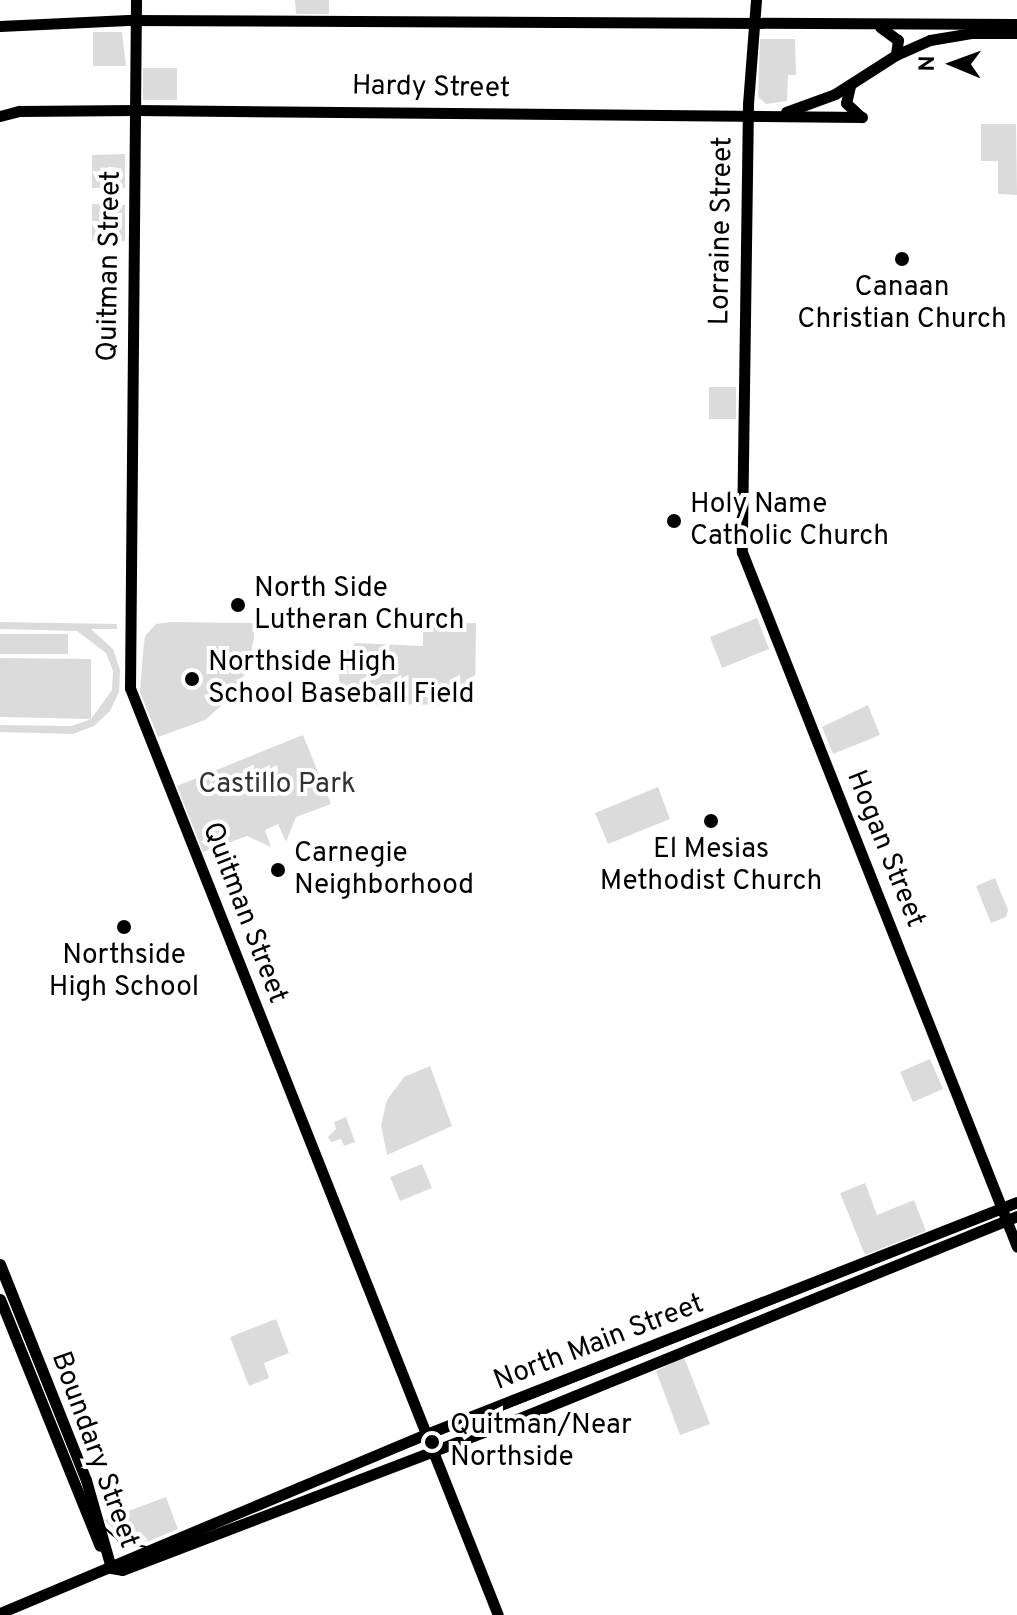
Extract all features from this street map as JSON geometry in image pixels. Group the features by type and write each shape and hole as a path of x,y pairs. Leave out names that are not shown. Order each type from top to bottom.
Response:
{"main road":[{"name":"Quitman Street","path":"136,0 130,688 498,1615"},
{"path":"756,4 786,25"},
{"name":"Lorraine Street","path":"744,462 748,113 756,4"},
{"path":"0,26 136,20 752,26 1017,24"},
{"path":"874,25 895,35 896,55"},
{"path":"778,114 850,86 896,55 930,40 972,33 1017,33"},
{"name":"Hardy Street","path":"0,116 19,111 136,110 748,113 862,117 846,103 850,86"},
{"name":"Hogan Street","path":"744,462 741,545 751,578 1002,1208 1012,1219 1017,1247"},
{"name":"North Main Street","path":"0,1613 111,1568 144,1549 426,1434 1017,1202"},
{"name":"North Main Street","path":"111,1568 122,1570 433,1451 1012,1219"},
{"name":"Boundary Street","path":"0,1264 86,1480 111,1568"},
{"name":"Boundary Street","path":"0,1299 111,1568"}],"green space":[{"path":"295,0 329,0 329,14 296,14"},
{"path":"93,32 122,32 126,66 93,66"},
{"path":"760,39 795,39 796,75 788,75 787,101 766,104 758,97"},
{"path":"143,68 177,68 177,100 143,100"},
{"path":"981,124 1016,124 1017,195 998,194 998,161 981,161"},
{"path":"125,154 125,188 92,188 92,155"},
{"path":"92,204 125,205 125,241 92,241"},
{"path":"709,387 736,387 736,419 709,419"},
{"path":"757,618 769,649 722,668 710,637"},
{"path":"0,622 117,624 117,629 91,629 113,649 120,670 119,692 110,711 94,726 73,734 0,732 0,725 72,726 91,719 112,690 113,671 106,653 77,631 0,629"},
{"name":"Northside High School Baseball Field","path":"254,623 254,638 247,671 229,699 205,720 158,737 140,692 143,652 145,636 156,624"},
{"path":"423,623 476,623 475,705 341,704 337,649 351,649 355,643 423,646"},
{"path":"0,634 68,634 68,654 0,654"},
{"path":"0,658 91,659 91,719 0,717"},
{"path":"868,705 880,735 833,754 822,727"},
{"name":"Castillo Park","path":"303,735 331,804 296,817 286,842 278,824 265,830 271,847 247,836 203,852 177,786"},
{"path":"658,787 670,819 608,844 595,813"},
{"path":"995,878 1008,910 1006,917 991,923 976,886"},
{"path":"930,1059 943,1089 913,1102 900,1072"},
{"path":"430,1066 452,1126 387,1155 381,1125 387,1100 404,1077"},
{"path":"346,1117 355,1142 344,1146 341,1139 331,1142 328,1137 336,1129 334,1122"},
{"path":"422,1164 432,1188 400,1201 390,1177"},
{"path":"865,1183 877,1215 914,1200 926,1231 865,1255 840,1193"},
{"path":"276,1319 289,1353 264,1363 269,1378 249,1386 230,1337"},
{"path":"684,1357 710,1424 680,1435 656,1371"},
{"path":"166,1497 178,1529 149,1541 126,1540 104,1520"}],"tram line":[{"path":"0,1277 100,1524 121,1542 151,1548 1017,1207"}],"place":[{"name":"Canaan Christian Church","path":"902,259"},
{"name":"Holy Name Catholic Church","path":"674,521"},
{"name":"North Side Lutheran Church","path":"238,605"},
{"name":"Northside High School Baseball Field","path":"192,679"},
{"name":"El Mesias Methodist Church","path":"711,821"},
{"name":"Carnegie Neighborhood","path":"278,870"},
{"name":"Northside High School","path":"124,927"},
{"name":"Quitman/Near Northside","path":"432,1442"}]}
